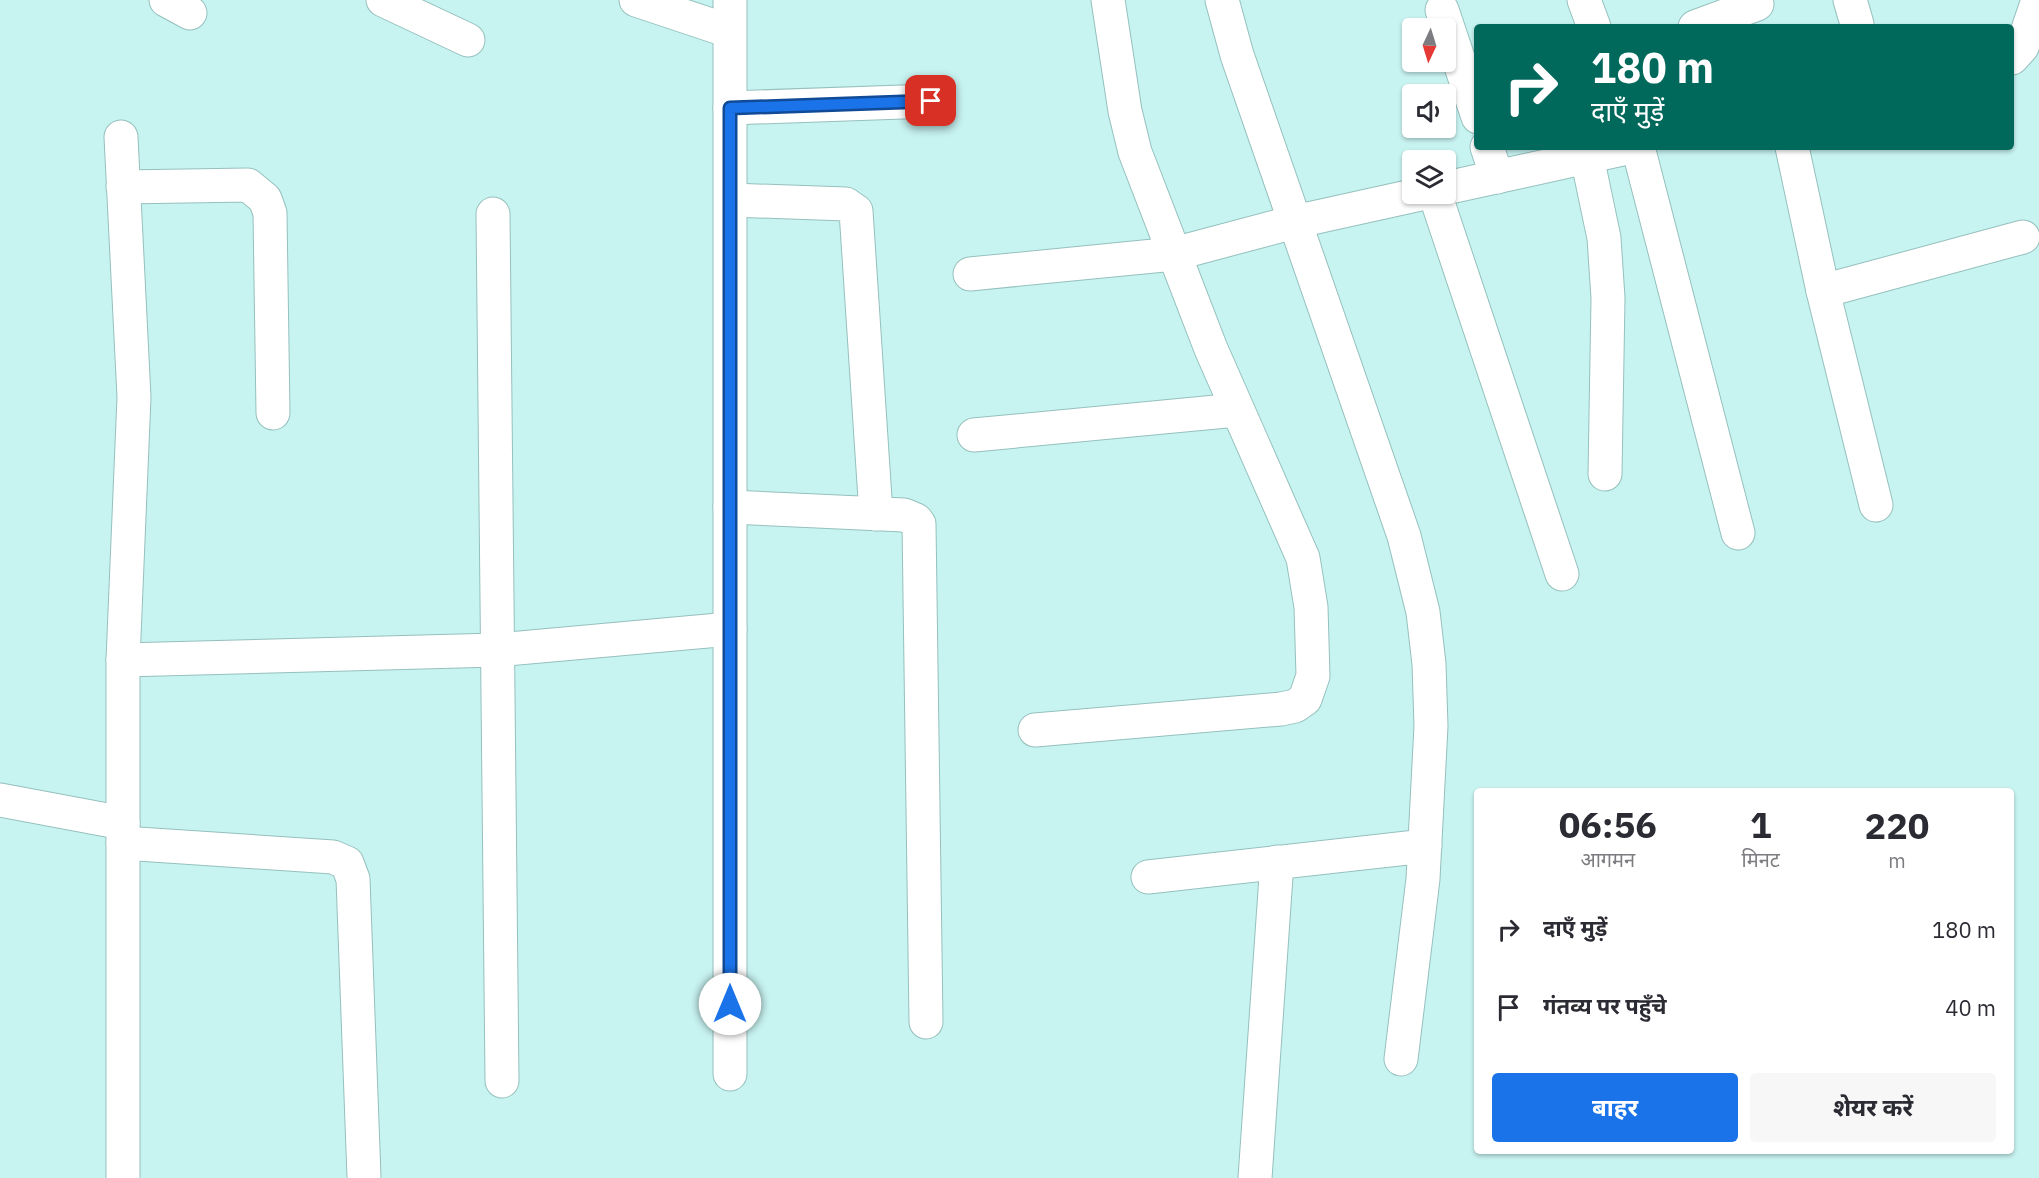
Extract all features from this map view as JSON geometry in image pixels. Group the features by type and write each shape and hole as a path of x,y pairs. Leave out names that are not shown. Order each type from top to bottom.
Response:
{"street":[{"path":"383,0 468,40"},
{"path":"636,0 729,16 731,200 730,1074"},
{"path":"1035,730 1281,709 1295,706 1305,699 1313,676 1308,577 1303,558 1237,410 1135,152 1125,111 1108,0"},
{"path":"1222,0 1237,55 1404,536 1423,612 1429,664 1431,726 1425,846 1401,1059"},
{"path":"1584,0 1593,24"},
{"path":"2014,56 2022,47 2038,0"},
{"path":"1442,10 1474,105"},
{"path":"1706,24 1759,10"},
{"path":"730,108 931,101"},
{"path":"121,138 134,398 123,660 123,1178"},
{"path":"1456,182 1492,162 1587,157 1618,150"},
{"path":"1639,150 1738,532"},
{"path":"1793,150 1823,291 1876,504"},
{"path":"1587,157 1604,238 1608,298 1605,474"},
{"path":"123,187 248,184 265,199 270,213 273,413"},
{"path":"970,274 1174,254 1294,222 1402,198"},
{"path":"731,200 846,204 856,211 876,514"},
{"path":"1438,204 1562,574"},
{"path":"494,214 502,1081"},
{"path":"1823,291 2023,237"},
{"path":"974,435 1237,410"},
{"path":"730,507 911,517 916,520 920,530 926,1022"},
{"path":"123,660 497,650 730,630"},
{"path":"0,800 123,833 333,857 346,863 353,879 364,1176"},
{"path":"1148,877 1425,846"},
{"path":"1255,1178 1277,862"}],"route":[{"path":"730,1004 730,108 931,101"}]}
